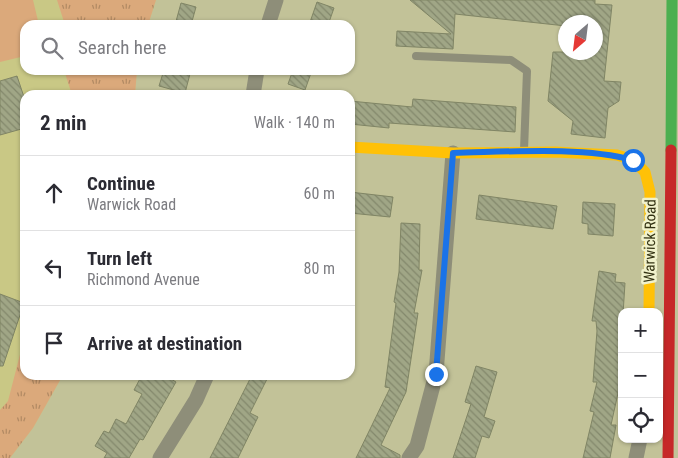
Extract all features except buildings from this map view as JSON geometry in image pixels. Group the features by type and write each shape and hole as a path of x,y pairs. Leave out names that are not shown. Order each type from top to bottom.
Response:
{"main road":[{"path":"668,458 671,370 672,0"},
{"name":"Warwick Road","path":"355,147 453,153 524,152 617,155 633,160 645,172 650,192 649,308"}],"street":[{"path":"270,20 276,0"},
{"path":"254,90 255,75"},
{"path":"409,458 417,446 436,374 453,153"},
{"path":"160,458 196,400 205,380"},
{"path":"636,458 639,443"}],"lane":[{"path":"416,56 511,60 527,71 524,152"}],"shaded area":[{"path":"0,0 156,0 150,20 20,20 20,75 137,75 135,90 20,90 20,380 60,380 33,428 10,458 0,458"}],"green space":[{"path":"0,0 33,0 38,20 20,20 20,57 0,62"},
{"path":"57,0 156,0 150,20 63,20"},
{"path":"66,75 137,75 135,90 70,90"},
{"path":"20,354 20,380 60,380 33,428 10,458 0,458 0,410 8,401"}],"traffic: fast":[{"path":"671,150 672,0"}],"traffic: slow":[{"path":"355,147 453,153 555,152 617,155 633,160 645,172 650,192 649,308"}],"traffic: jam":[{"path":"668,458 671,150"}],"route":[{"path":"436,374 453,153 555,152 617,155 633,160"}]}
